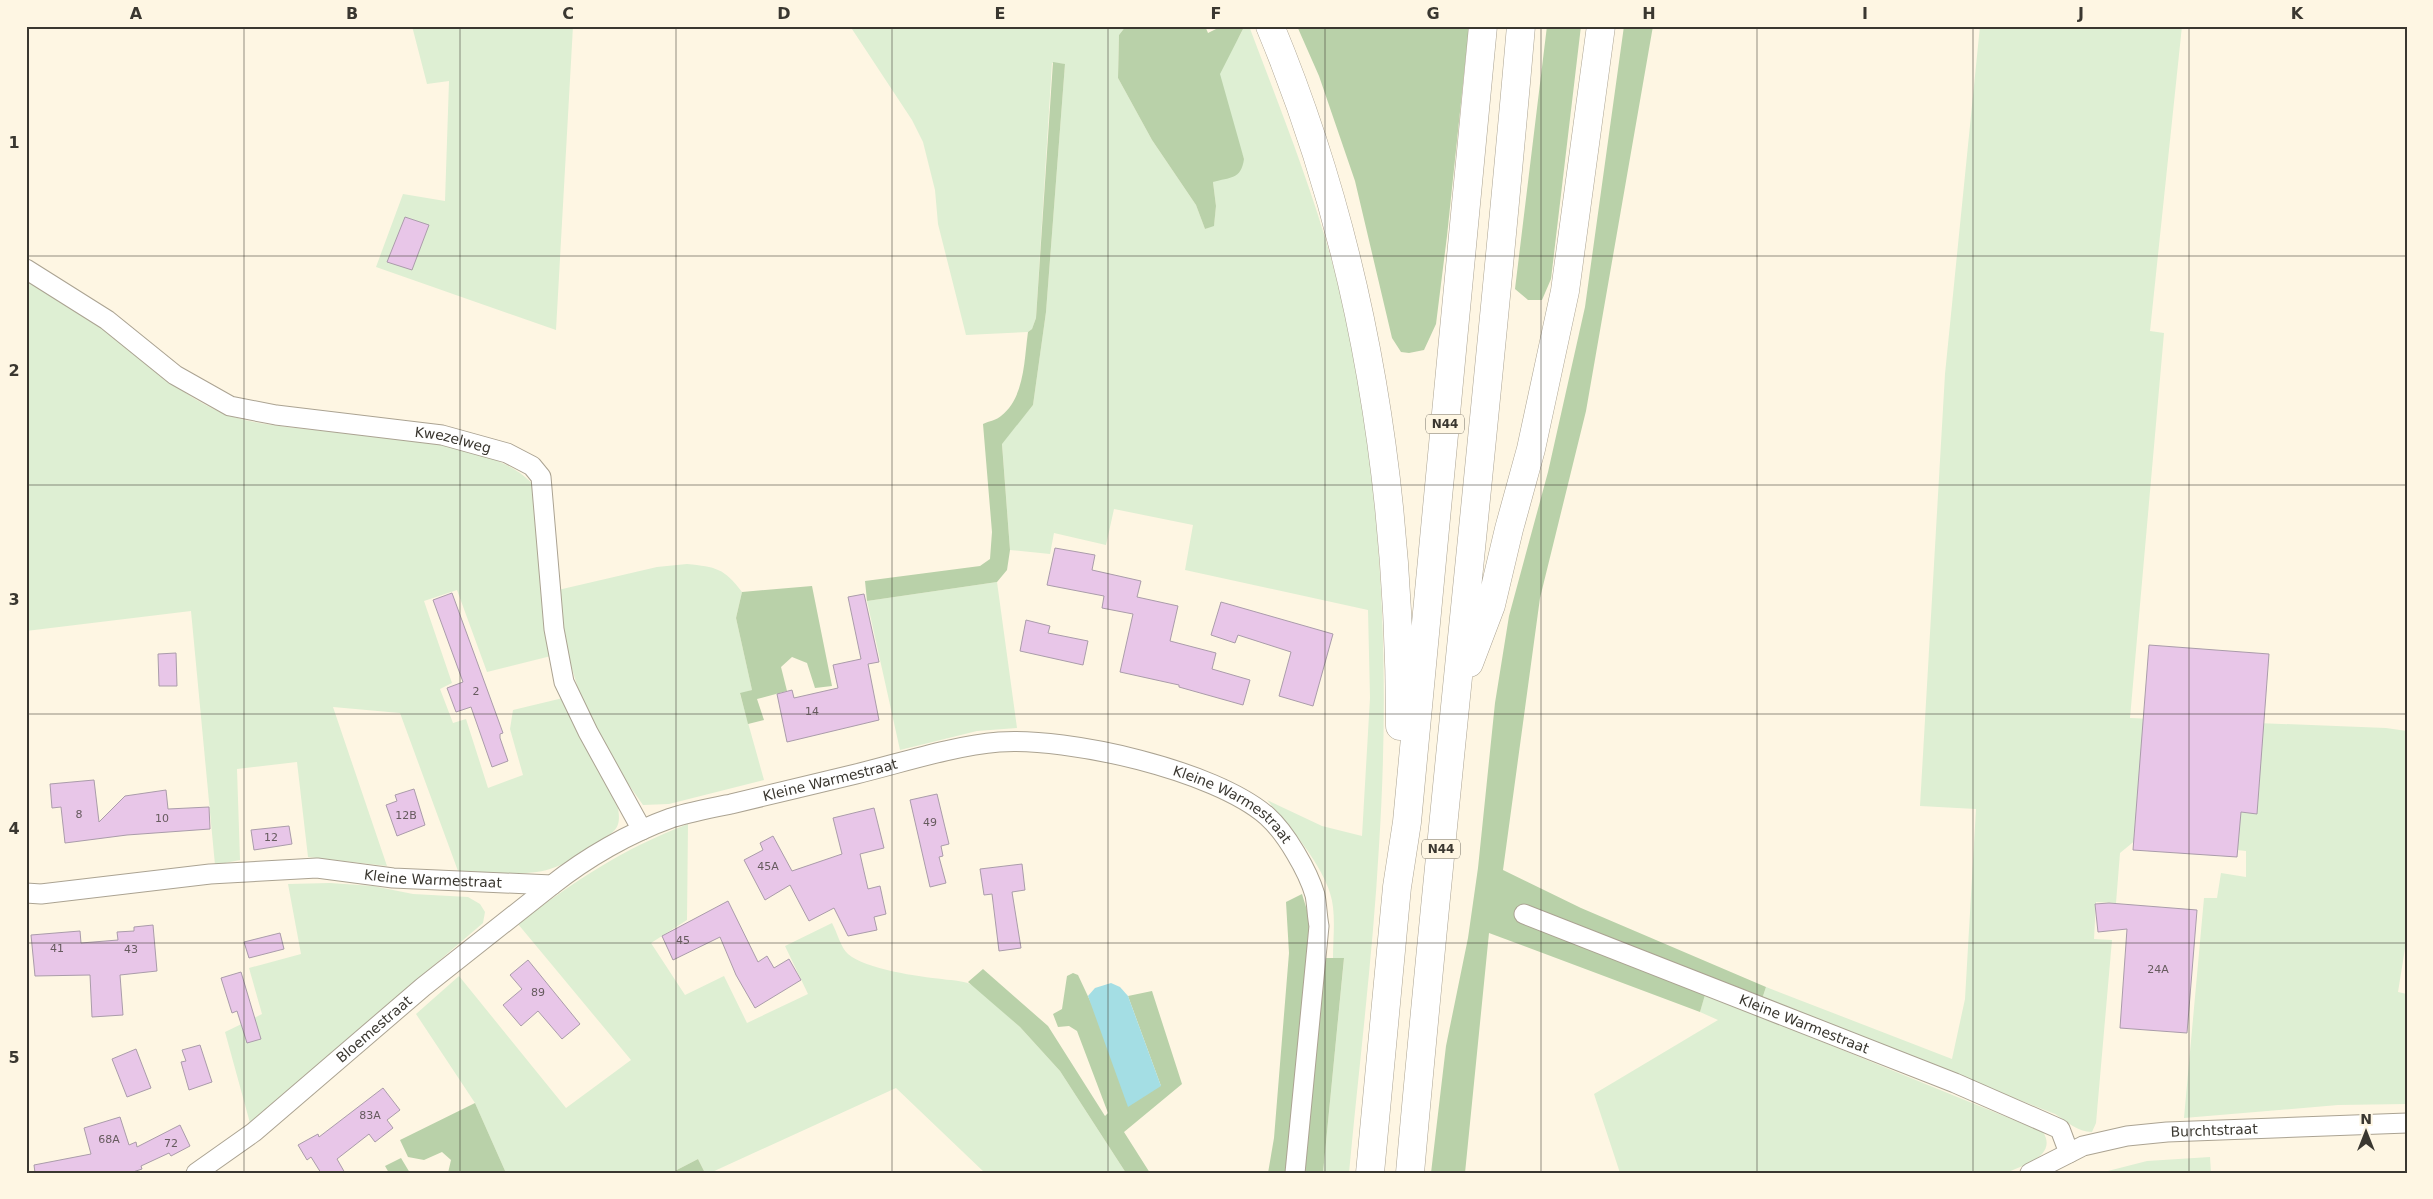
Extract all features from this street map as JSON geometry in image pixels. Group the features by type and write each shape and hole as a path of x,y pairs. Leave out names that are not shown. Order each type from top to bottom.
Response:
{"highway":[{"path":"1270,26 1310,127 1332,199 1363,329 1375,395 1385,470 1398,624 1400,746 1397,887"},
{"name":"N44","path":"1370,1173 1397,887 1407,822 1483,26"},
{"path":"1456,697 1501,257 1521,26"},
{"name":"N44","path":"1410,1173 1456,697 1491,605 1540,405 1565,291 1602,26"}],"street":[{"name":"Kwezelweg","path":"26,269 107,320 175,375 230,406 276,415 442,435 507,453 532,466 541,477 554,629 564,682 588,732 642,830"},
{"name":"Kleine Warmestraat","path":"26,893 41,894 210,874 317,868 393,878 552,885 566,874 642,830 673,818 926,757 998,742 1051,742 1078,746 1191,775 1216,785 1268,817 1289,843 1304,870 1315,895 1318,926 1295,1173"},
{"name":"Bloemestraat","path":"196,1173 254,1132 423,987 552,885"},
{"name":"Kleine Warmestraat","path":"1524,914 1946,1080 2037,1118 2060,1129 2070,1153"},
{"name":"Burchtstraat","path":"2030,1173 2083,1146 2126,1136 2167,1132 2407,1122"}],"green space":[{"path":"412,26 573,26 556,330 376,267 403,194 445,201 449,81 427,84"},
{"path":"850,26 1126,26 1119,35 1118,78 1152,140 1196,205 1205,229 1214,225 1216,206 1213,182 1244,159 1225,102 1220,73 1223,64 1243,29 1241,26 1249,26 1292,140 1318,216 1340,293 1361,396 1376,524 1381,588 1383,653 1382,782 1366,1010 1349,1173 1323,1173 1344,959 1333,958 1334,913 1330,893 1325,879 1307,850 1267,800 1322,826 1362,836 1370,698 1368,610 1185,570 1193,525 1114,509 1106,545 1054,533 1050,554 1010,550 1002,443 1033,405 1046,312 1065,64 1052,63 1036,318 1032,329 1028,332 966,335 938,224 935,190 923,142 912,120"},
{"path":"1126,26 1205,26 1208,33 1222,26 1241,26 1243,29 1220,74 1244,159 1243,166 1234,176 1213,182 1216,206 1214,226 1205,229 1196,205 1152,140 1118,78 1119,35"},
{"path":"1297,26 1469,26 1436,324 1424,350 1409,353 1401,352 1392,338 1355,181 1319,76"},
{"path":"1547,26 1581,26 1551,279 1542,300 1528,300 1515,289"},
{"path":"1624,26 1653,26 1586,411 1540,598 1503,870 1581,908 1766,987 1762,999 1709,981 1700,1012 1489,933 1465,1173 1431,1173 1446,1046 1468,938 1478,868 1495,703 1509,616 1548,472 1585,307"},
{"path":"1980,26 2182,26 2150,331 2164,333 2130,718 2386,728 2407,731 2407,936 2398,992 2407,994 2407,1104 2338,1105 2184,1118 2204,898 2217,898 2221,873 2246,877 2246,851 2137,839 2120,853 2116,903 2096,902 2094,939 2112,940 2096,1123 2092,1132 2077,1128 2055,1114 1762,999 1766,987 1952,1059 1965,999 1976,809 1920,806 1945,374"},
{"path":"1053,62 1065,64 1046,312 1033,405 1002,444 1010,550 1007,570 997,582 867,601 865,581 980,566 990,559 992,532 983,424 999,417 1015,399 1022,377 1028,332 1032,329 1036,318"},
{"path":"26,281 55,296 101,326 168,381 186,393 224,413 245,420 276,426 400,438 442,445 481,455 513,468 535,487 551,656 487,672 457,590 424,601 452,683 440,689 453,723 466,719 488,788 523,775 510,729 513,710 563,698 618,808 619,821 615,830 574,858 550,869 528,873 458,871 400,713 333,707 387,866 308,857 297,762 237,769 240,860 215,865 191,611 26,631"},
{"path":"687,564 719,570 730,578 742,592 736,618 752,690 740,694 764,780 669,804 643,805 619,771 581,698 569,659 558,590 657,567"},
{"path":"997,582 1017,728 977,731 900,750 867,601"},
{"path":"812,586 832,686 815,688 807,663 792,657 781,667 787,691 757,699 764,720 748,724 740,693 752,690 736,618 742,592"},
{"path":"688,824 687,920 651,943 685,995 724,976 747,1023 808,994 785,946 832,923 841,944 848,954 867,964 920,976 960,981 975,987 1020,1027 1060,1071 1126,1173 985,1173 896,1088 710,1173 705,1173 698,1159 671,1173 506,1173 475,1103 416,1014 459,976 566,1108 631,1060 518,924 558,894 599,868 641,844"},
{"path":"330,883 373,886 413,894 468,897 480,904 485,912 483,923 250,1123 225,1032 262,1014 249,968 301,954 288,884"},
{"path":"1302,894 1310,920 1286,1173 1268,1173 1274,1138 1289,953 1286,902"},
{"path":"1325,958 1344,958 1323,1173 1305,1173"},
{"path":"983,969 1048,1026 1105,1116 1108,1113 1077,1031 1069,1026 1058,1027 1053,1014 1062,1009 1067,976 1073,973 1078,975 1093,1007 1161,1086 1128,996 1152,991 1182,1084 1124,1132 1150,1173 1126,1173 1060,1071 1020,1027 968,982"},
{"path":"1705,994 2043,1132 2046,1147 2042,1153 2029,1163 2006,1173 1620,1173 1594,1094 1718,1020 1700,1012"},
{"path":"475,1103 506,1173 448,1173 451,1160 442,1152 424,1160 408,1157 400,1140"},
{"path":"2210,1157 2211,1173 2100,1173 2147,1161"},
{"path":"401,1158 410,1173 389,1173 385,1166"},
{"path":"698,1159 705,1173 671,1173"}],"water":[{"path":"1111,983 1120,987 1128,996 1161,1086 1128,1107 1088,996 1095,988"}],"building":[{"path":"405,217 429,225 412,270 387,262"},
{"path":"1055,548 1095,555 1092,570 1141,581 1137,597 1178,606 1170,641 1216,653 1212,669 1250,680 1243,705 1179,687 1179,685 1120,672 1133,614 1102,608 1104,596 1047,585"},
{"path":"452,593 503,733 500,734 500,738 508,761 492,767 471,707 456,712 447,688 463,682 433,600"},
{"path":"864,594 879,662 868,664 879,720 787,742 777,694 792,690 794,698 838,688 833,665 861,659 848,597"},
{"path":"1221,602 1333,634 1313,706 1279,696 1291,652 1238,635 1235,643 1211,635"},
{"path":"1026,620 1050,626 1048,633 1088,641 1083,665 1020,651"},
{"path":"2149,645 2269,654 2257,814 2241,812 2237,857 2133,850"},
{"path":"176,653 177,686 159,686 158,654"},
{"path":"94,780 99,822 125,796 166,790 168,809 209,807 210,829 127,835 65,843 61,807 52,808 50,784"},
{"path":"414,789 425,825 397,836 386,805 397,801 395,795"},
{"path":"937,794 949,844 941,846 943,856 939,857 946,883 930,887 910,800"},
{"path":"874,808 884,848 860,854 868,889 880,886 886,914 874,917 877,930 848,936 834,908 809,921 790,885 765,900 744,860 763,850 760,843 773,836 792,871 842,854 833,818"},
{"path":"289,826 292,844 254,850 251,830"},
{"path":"1022,864 1025,890 1012,892 1021,948 999,951 992,894 984,895 980,869"},
{"path":"728,901 758,962 767,956 774,968 789,959 801,980 755,1008 736,975 720,937 673,960 662,936"},
{"path":"2109,903 2197,910 2187,1033 2120,1028 2127,929 2098,932 2095,904"},
{"path":"153,925 157,971 120,975 123,1015 92,1017 90,975 35,976 31,935 80,931 81,943 118,940 117,932 134,931 134,927"},
{"path":"280,933 284,949 249,958 244,942"},
{"path":"528,960 580,1024 562,1039 538,1011 521,1026 503,1005 522,989 510,975"},
{"path":"241,972 261,1039 247,1043 237,1011 232,1013 221,978"},
{"path":"200,1045 212,1082 189,1090 181,1062 186,1061 182,1050"},
{"path":"136,1049 151,1088 127,1097 112,1059"},
{"path":"383,1088 400,1110 387,1120 393,1128 375,1142 369,1134 337,1159 345,1173 321,1173 311,1157 307,1160 298,1145 318,1134 319,1137"},
{"path":"120,1117 129,1145 136,1142 137,1147 180,1125 190,1146 171,1156 169,1153 141,1166 142,1169 130,1173 35,1173 34,1165 91,1154 84,1128"}]}
